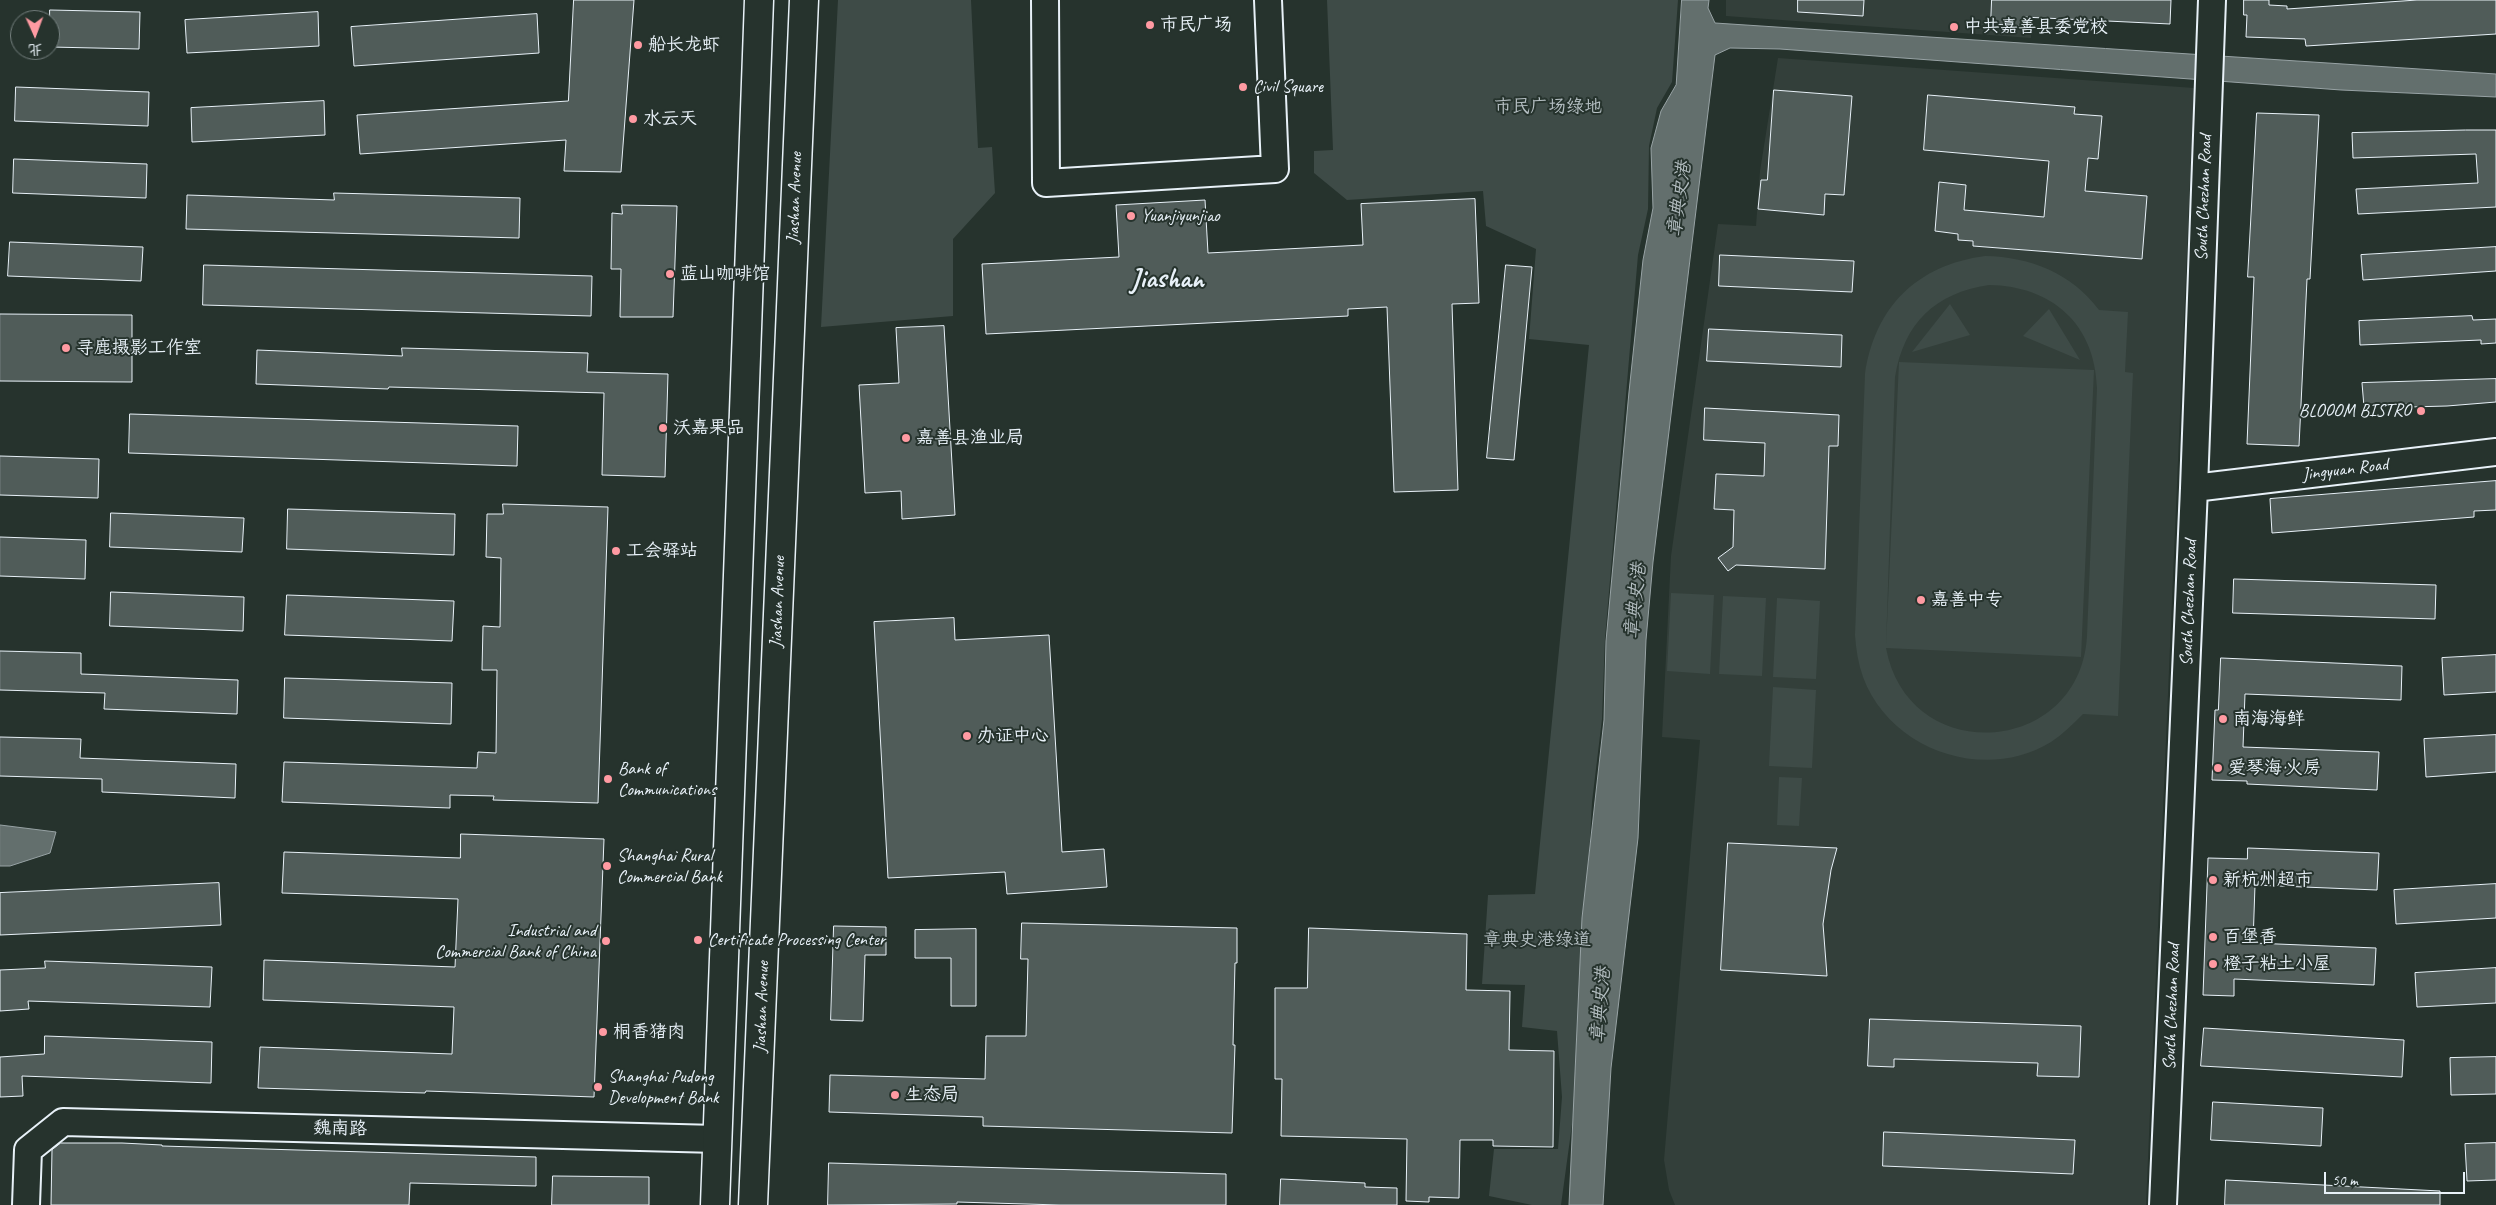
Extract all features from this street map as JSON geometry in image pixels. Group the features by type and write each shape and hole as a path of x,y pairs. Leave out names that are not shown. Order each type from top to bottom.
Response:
{"main road":[{"path":"715,1205 760,0"},
{"name":"Jiashan Avenue","path":"753,1205 804,0"}],"street":[{"path":"1045,0 1046,184 1275,169 1268,0"},
{"name":"South Chezhan Road","path":"2163,1205 2194,488 2212,0"},
{"name":"Jingyuan Road","path":"2194,488 2496,452"},
{"name":"魏南路","path":"26,1205 28,1150 63,1122 717,1139"}],"shaded area":[{"name":"中共嘉善县委党校","path":"1726,0 2031,0 2031,38 1726,16"},
{"name":"嘉善中专","path":"1778,58 2194,88 2146,1205 1675,1205 1669,1190 1664,1160 1700,740 1662,737 1671,556 1718,224 1756,226 1760,171"}],"green space":[{"path":"838,0 971,0 978,148 992,147 995,193 953,239 953,316 821,327"},
{"name":"市民广场绿地","path":"1327,0 1678,0 1672,82 1657,108 1649,146 1648,209 1638,255 1605,638 1602,719 1592,802 1577,1088 1561,1205 1532,1205 1489,1196 1494,1149 1558,1149 1562,1097 1557,1031 1522,1027 1525,985 1482,984 1488,895 1535,894 1589,345 1529,339 1536,249 1486,226 1483,191 1347,200 1314,173 1314,151 1333,150"},
{"path":"1985,256 2002,257 2034,264 2063,277 2076,286 2099,310 2128,312 2125,372 2133,373 2118,716 2083,714 2051,742 2025,754 1997,759 1969,759 1942,752 1917,740 1894,724 1876,702 1863,677 1855,635 1865,374 1870,350 1878,329 1889,310 1903,293 1939,269 1961,261","holes":["1989,285 2012,287 2050,301 2066,313 2079,328 2088,345 2094,365 2097,388 2087,636 2077,676 2056,706 2026,725 1992,732 1957,729 1926,714 1901,687 1886,648 2081,657 2094,370 1899,362 1886,646 1895,377 1899,358 1914,326 1938,303 1970,289"]},
{"path":"1950,304 1970,335 1912,352"},
{"path":"2049,309 2080,360 2023,336"},
{"path":"1671,593 1714,595 1710,674 1667,671"},
{"path":"1723,596 1766,598 1762,676 1719,674"},
{"path":"1777,598 1820,601 1816,679 1773,677"},
{"path":"1773,687 1816,690 1812,768 1769,766"},
{"path":"1779,777 1802,778 1799,826 1777,825"}],"water":[{"name":"章典史港","path":"1682,0 1709,0 1708,8 1715,23 2496,74 2496,97 2341,90 1780,49 1730,48 1715,55 1653,562 1646,640 1638,838 1611,1068 1603,1205 1569,1205 1582,918 1604,720 1606,641 1629,392 1643,260 1653,208 1651,148 1661,111 1676,85"},
{"path":"0,825 56,832 50,853 10,866 0,866"}],"building":[{"path":"574,0 634,0 621,172 564,171 566,140 360,154 357,115 568,101"},
{"path":"1798,0 1864,0 1863,16 1798,12"},
{"path":"1992,0 2171,0 2170,24 2023,17 2023,26 1991,24"},
{"path":"2244,0 2269,0 2269,5 2287,6 2287,9 2417,0 2496,0 2496,34 2306,46 2305,39 2246,37 2247,15 2244,15"},
{"path":"60,10 140,12 139,49 60,47"},
{"path":"318,12 319,46 187,53 185,20"},
{"path":"537,14 539,53 354,66 351,27"},
{"path":"16,87 149,92 148,126 15,121"},
{"path":"1774,90 1852,96 1844,195 1825,194 1824,215 1758,209 1761,180 1767,180"},
{"path":"1928,95 2075,107 2074,114 2102,116 2098,159 2088,158 2085,191 2147,196 2142,259 1973,246 1973,241 1958,240 1958,234 1935,231 1939,182 1966,185 1964,210 2044,217 2049,161 1924,150"},
{"path":"324,101 325,135 192,142 191,108"},
{"path":"2257,113 2319,115 2310,279 2307,279 2299,446 2247,444 2254,277 2248,277"},
{"path":"2496,130 2496,207 2358,214 2356,189 2478,183 2476,154 2353,158 2352,133"},
{"path":"14,159 147,164 146,198 13,193"},
{"path":"334,193 520,198 519,238 186,229 187,195 334,200"},
{"path":"1475,199 1479,303 1452,304 1458,490 1394,492 1387,307 1348,309 1348,316 986,334 982,264 1119,257 1116,205 1205,200 1208,253 1363,245 1361,204"},
{"path":"622,205 677,206 673,317 620,317 621,269 611,269 612,213 622,214"},
{"path":"10,242 143,247 141,281 8,276"},
{"path":"2496,247 2496,271 2363,280 2361,255"},
{"path":"1720,255 1854,261 1852,292 1719,286"},
{"path":"204,265 592,276 591,316 203,305"},
{"path":"1506,265 1532,267 1514,460 1487,458"},
{"name":"寻鹿摄影工作室","path":"0,314 132,315 132,382 0,381"},
{"path":"2472,316 2473,320 2496,319 2496,343 2481,344 2481,340 2360,345 2359,321"},
{"name":"嘉善县渔业局","path":"944,326 955,515 902,519 901,491 865,493 859,385 899,383 896,328"},
{"path":"1709,329 1842,335 1841,367 1707,361"},
{"path":"402,348 588,353 587,372 668,374 665,477 602,475 604,393 389,387 388,389 256,384 257,350 402,356"},
{"path":"2496,379 2496,402 2447,406 2409,407 2409,404 2364,407 2362,383"},
{"path":"1705,408 1839,415 1838,446 1829,446 1825,569 1736,565 1728,571 1718,558 1733,547 1734,510 1714,509 1716,474 1764,476 1765,443 1704,440"},
{"path":"130,414 518,426 517,466 129,453"},
{"path":"0,456 99,459 98,498 0,495"},
{"path":"2496,481 2496,510 2474,511 2474,517 2272,533 2270,499"},
{"path":"503,504 608,507 598,803 493,800 494,796 450,795 450,808 282,802 284,762 477,768 478,752 496,753 497,670 482,670 483,626 500,627 501,558 486,557 487,514 503,514"},
{"path":"288,509 455,514 454,555 287,549"},
{"path":"111,513 244,518 242,552 110,547"},
{"path":"0,537 86,540 85,579 0,576"},
{"path":"2234,579 2436,585 2435,619 2233,613"},
{"path":"111,592 244,597 243,631 110,626"},
{"path":"287,595 454,601 452,641 285,635"},
{"name":"办证中心","path":"954,618 955,640 1049,635 1062,852 1104,849 1107,887 1007,894 1005,872 888,878 874,622"},
{"path":"0,651 81,653 81,674 238,680 237,714 104,709 105,693 0,690"},
{"path":"2496,655 2496,692 2444,695 2442,658"},
{"path":"2221,658 2402,666 2401,700 2245,694 2243,747 2379,752 2377,790 2247,784 2247,781 2212,780 2215,710 2218,710"},
{"path":"285,678 452,683 451,724 284,718"},
{"path":"2496,735 2496,772 2426,777 2424,739"},
{"path":"0,737 81,739 80,758 236,764 235,798 102,792 102,779 0,776"},
{"path":"461,834 604,839 594,1097 258,1088 260,1047 452,1054 454,1007 263,1000 264,960 455,967 458,899 282,893 284,852 460,858"},
{"path":"1728,843 1837,848 1831,870 1823,924 1827,976 1721,970"},
{"path":"2248,848 2379,853 2377,890 2255,885 2253,943 2376,948 2374,985 2234,979 2234,996 2203,995 2208,858 2247,859"},
{"path":"219,883 221,925 0,935 0,893"},
{"path":"2496,884 2496,918 2396,924 2394,890"},
{"path":"1022,923 1237,928 1232,1133 983,1126 983,1117 829,1112 830,1075 985,1079 986,1036 1026,1036 1028,959 1021,959"},
{"path":"834,926 886,927 886,955 865,955 863,1021 831,1020"},
{"path":"1309,928 1467,934 1466,990 1510,991 1509,1050 1554,1051 1553,1147 1493,1146 1493,1140 1460,1140 1459,1198 1429,1197 1429,1202 1406,1201 1407,1139 1281,1136 1282,1079 1275,1079 1275,988 1307,988"},
{"path":"976,929 976,1006 951,1006 951,958 915,958 915,930"},
{"path":"45,961 212,967 210,1007 28,1001 29,1009 0,1011 0,970 45,968"},
{"path":"2496,968 2496,1003 2417,1007 2415,973"},
{"path":"1870,1019 2081,1026 2079,1077 2037,1076 2038,1063 1894,1059 1894,1067 1868,1066"},
{"path":"2204,1028 2404,1040 2402,1077 2201,1066"},
{"path":"45,1036 212,1042 211,1083 22,1076 23,1096 0,1097 0,1057 44,1054"},
{"path":"2496,1057 2496,1094 2451,1095 2450,1058"},
{"path":"2213,1102 2323,1108 2321,1146 2211,1140"},
{"path":"1884,1132 2075,1140 2073,1174 1883,1166"},
{"path":"61,1143 122,1143 162,1146 536,1157 536,1186 410,1183 409,1205 51,1205 52,1150"},
{"path":"2496,1143 2496,1180 2467,1181 2465,1144"},
{"path":"829,1163 1226,1174 1226,1205 1060,1205 957,1202 957,1204 828,1205"},
{"path":"553,1176 649,1177 649,1205 552,1205"},
{"path":"1281,1179 1365,1183 1365,1187 1397,1188 1397,1205 1280,1205"},
{"path":"2226,1180 2440,1191 2440,1205 2225,1205"}],"place":[{"name":"市民广场","path":"1150,25"},
{"name":"中共嘉善县委党校","path":"1954,27"},
{"name":"船长龙虾","path":"638,45"},
{"name":"Civil Square","path":"1243,87"},
{"name":"水云天","path":"633,119"},
{"name":"Yuanjiyunjiao","path":"1131,216"},
{"name":"蓝山咖啡馆","path":"670,274"},
{"name":"寻鹿摄影工作室","path":"66,348"},
{"name":"BLOOOM BISTRO","path":"2421,411"},
{"name":"沃嘉果品","path":"663,428"},
{"name":"嘉善县渔业局","path":"906,438"},
{"name":"工会驿站","path":"616,551"},
{"name":"嘉善中专","path":"1921,600"},
{"name":"南海海鲜","path":"2223,719"},
{"name":"办证中心","path":"967,736"},
{"name":"爱琴海·火房","path":"2218,768"},
{"name":"Bank of Communications","path":"608,779"},
{"name":"Shanghai Rural Commercial Bank","path":"607,866"},
{"name":"新杭州超市","path":"2213,880"},
{"name":"百堡香","path":"2213,937"},
{"name":"Certificate Processing Center","path":"698,940"},
{"name":"Industrial and Commercial Bank of China","path":"606,941"},
{"name":"橙子粘土小屋","path":"2213,964"},
{"name":"桐香猪肉","path":"603,1032"},
{"name":"Shanghai Pudong Development Bank","path":"598,1087"},
{"name":"生态局","path":"895,1095"}],"district":[{"name":"Jiashan","path":"1167,280"}],"park label":[{"name":"章典史港绿道","path":"1537,940"}]}
